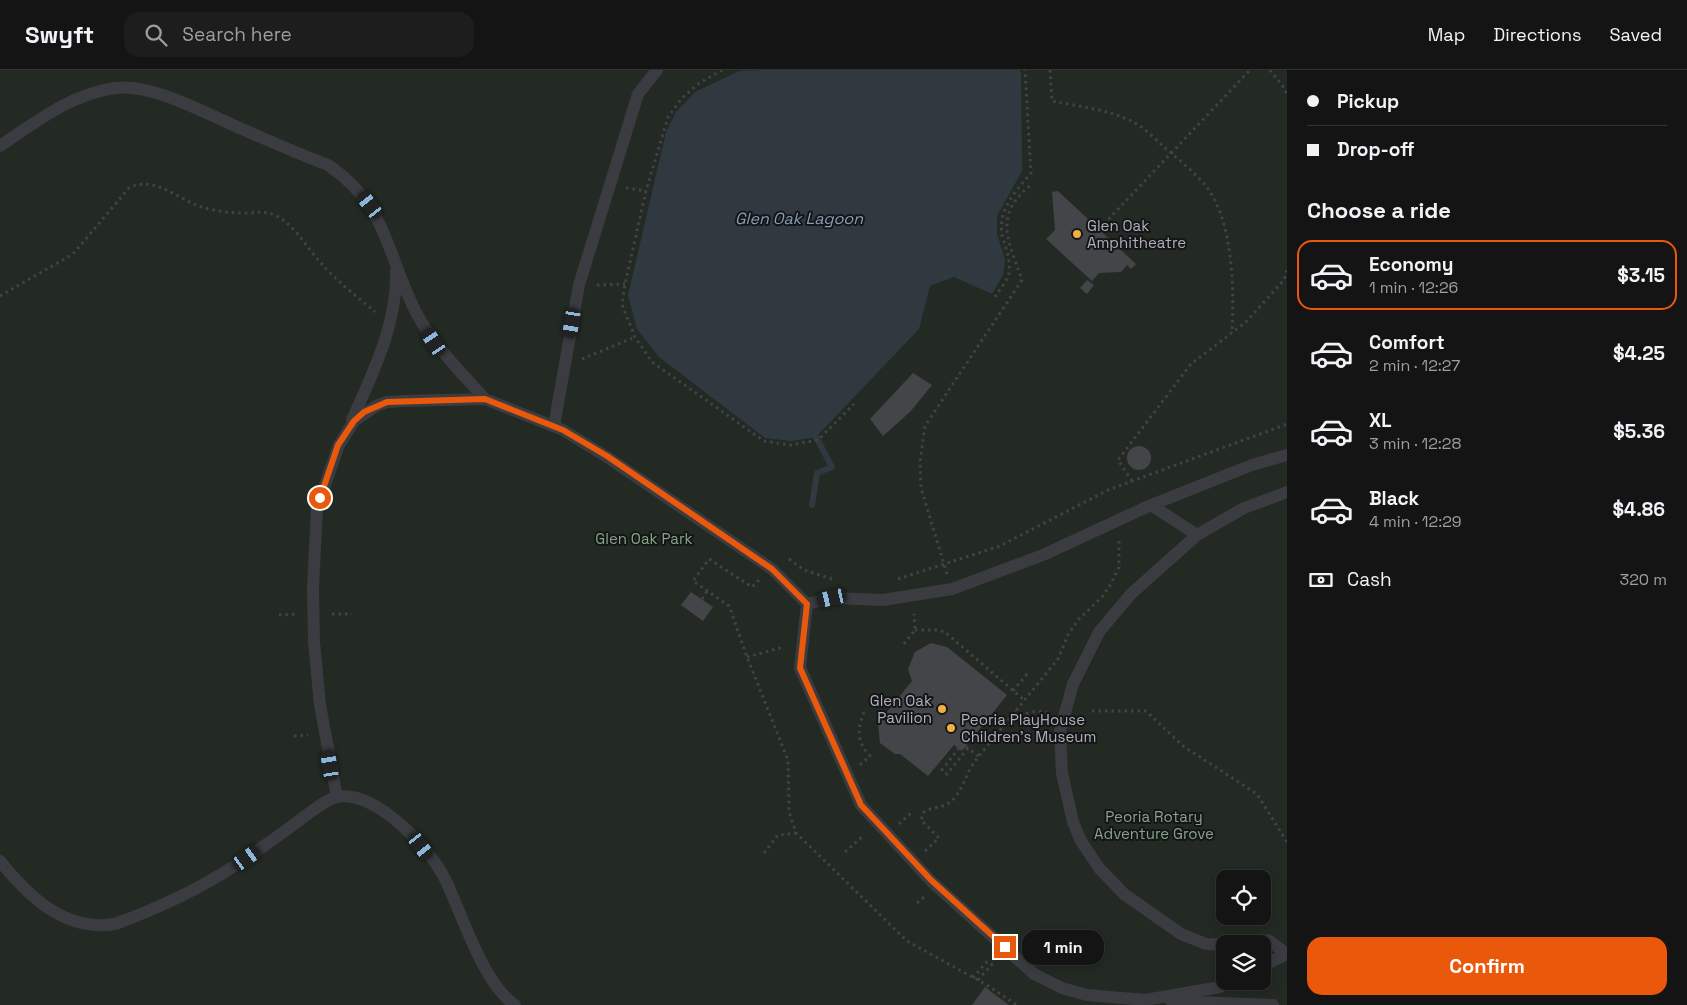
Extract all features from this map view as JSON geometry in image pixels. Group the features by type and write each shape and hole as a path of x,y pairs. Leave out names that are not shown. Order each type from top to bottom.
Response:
{"lane":[{"path":"554,426 579,285 638,94 657,70"},
{"path":"0,146 58,107 76,99 114,88 128,87 180,102 336,170 354,186 370,205 388,238 406,290 426,329 445,355 485,399"},
{"path":"337,797 320,705 314,642 313,588 317,508 335,454 370,380 389,324 396,290 396,260"},
{"path":"346,432 364,412 387,402 485,399 554,426 607,456 772,569 807,604"},
{"path":"807,604 832,598 883,600 952,589 1043,554 1151,505 1252,465 1287,456"},
{"path":"1216,945 1206,944 1181,934 1124,894 1099,868 1081,841 1073,822 1062,773 1060,731 1073,684 1099,632 1131,594 1197,535 1244,508 1287,492"},
{"path":"1151,505 1197,535"},
{"path":"807,604 800,668 861,805 931,880 1034,974 1062,988 1087,995 1146,1002 1273,1005"},
{"path":"0,861 23,889 52,912 85,925 114,924 208,881 235,865 316,808 337,797 354,798 370,803 387,814 421,846 445,878 486,969 505,999 515,1005"},
{"path":"1271,942 1287,954 1271,962"},
{"path":"1146,1002 1216,988"}],"path":[{"path":"719,70 682,98 668,117 646,191 622,305 635,336 652,362 764,441 790,445 818,440 854,404"},
{"path":"995,296 1010,273 1008,255 1000,228 1002,215 1013,194 1031,173 1025,70"},
{"path":"1050,70 1052,101 1092,109 1134,122 1172,153 1206,186 1221,217 1234,291 1232,333"},
{"path":"1104,224 1250,70"},
{"path":"1270,70 1285,89 1287,96"},
{"path":"0,296 73,254 129,188 138,183 150,183 198,206 220,212 244,213 263,211 278,216 294,230 322,265 389,324"},
{"path":"943,564 921,488 920,462 925,426 1022,280 1006,236 1005,224 1014,202 1031,186"},
{"path":"1132,481 1118,460 1190,364 1246,322 1284,280 1287,270"},
{"path":"579,285 625,284"},
{"path":"0,292 5,293"},
{"path":"592,356 635,336"},
{"path":"892,580 1000,546 1108,490 1287,424"},
{"path":"922,854 939,838 921,820 924,812 947,805 960,793 966,774 979,756 1058,659 1068,635 1078,620 1112,584 1119,567 1118,537"},
{"path":"784,556 804,570 844,581"},
{"path":"761,578 752,587 709,559 693,581 729,606 788,760 789,812 796,833 907,942 976,979 1017,1005"},
{"path":"702,600 707,591"},
{"path":"279,615 297,614"},
{"path":"332,614 352,614"},
{"path":"904,644 915,630 914,614"},
{"path":"915,630 946,632 999,676 997,678 1024,700"},
{"path":"747,657 784,648"},
{"path":"1013,691 1027,674"},
{"path":"856,768 870,756 859,739 858,725 866,710"},
{"path":"1014,712 1019,715 1037,711 1054,714"},
{"path":"1092,711 1146,711 1183,746 1257,794 1287,842"},
{"path":"958,748 942,770 947,774 967,748 979,756"},
{"path":"900,827 898,825 912,812"},
{"path":"764,853 778,835 796,833"},
{"path":"845,852 863,836"},
{"path":"917,903 925,896"},
{"path":"976,979 989,959"},
{"path":"976,979 992,963"}],"green space":[{"name":"Glen Oak Park","path":"0,70 1287,70 1287,1005 0,1005"}],"water":[{"name":"Glen Oak Lagoon","path":"1020,70 1021,74 1022,171 997,216 997,234 1005,260 1003,275 992,294 954,277 930,286 919,329 816,437 792,441 765,438 659,357 637,329 628,295 666,132 676,112 695,92 739,71"}],"building":[{"name":"Glen Oak Amphitheatre","path":"1058,191 1136,264 1131,269 1127,265 1121,272 1099,273 1092,281 1046,239 1055,230 1052,192"},
{"path":"1087,280 1094,285 1087,294 1080,288"},
{"path":"913,373 932,385 910,412 883,436 870,419"},
{"path":"1139,446 1148,449 1151,458 1148,467 1139,470 1130,467 1127,458 1130,449"},
{"path":"691,592 713,607 703,621 681,605"},
{"name":"Glen Oak Pavilion","path":"931,643 947,647 1007,695 962,751 954,745 928,776 900,754 895,754 880,743 878,723 912,681 908,669 915,652"},
{"path":"985,987 1009,1005 972,1005"}],"waterway":[{"path":"812,505 817,473 832,467 816,437"}],"place":[{"name":"Glen Oak Amphitheatre","path":"1077,234"},
{"name":"Glen Oak Pavilion","path":"942,709"},
{"name":"Peoria PlayHouse Children's Museum","path":"951,728"}],"route":[{"path":"320,498 338,445 346,432 364,412 387,402 485,399 563,430 607,456 772,569 807,604 800,668 861,805 931,880 1005,947"}],"park label":[{"name":"Peoria Rotary Adventure Grove","path":"1154,824"}]}
